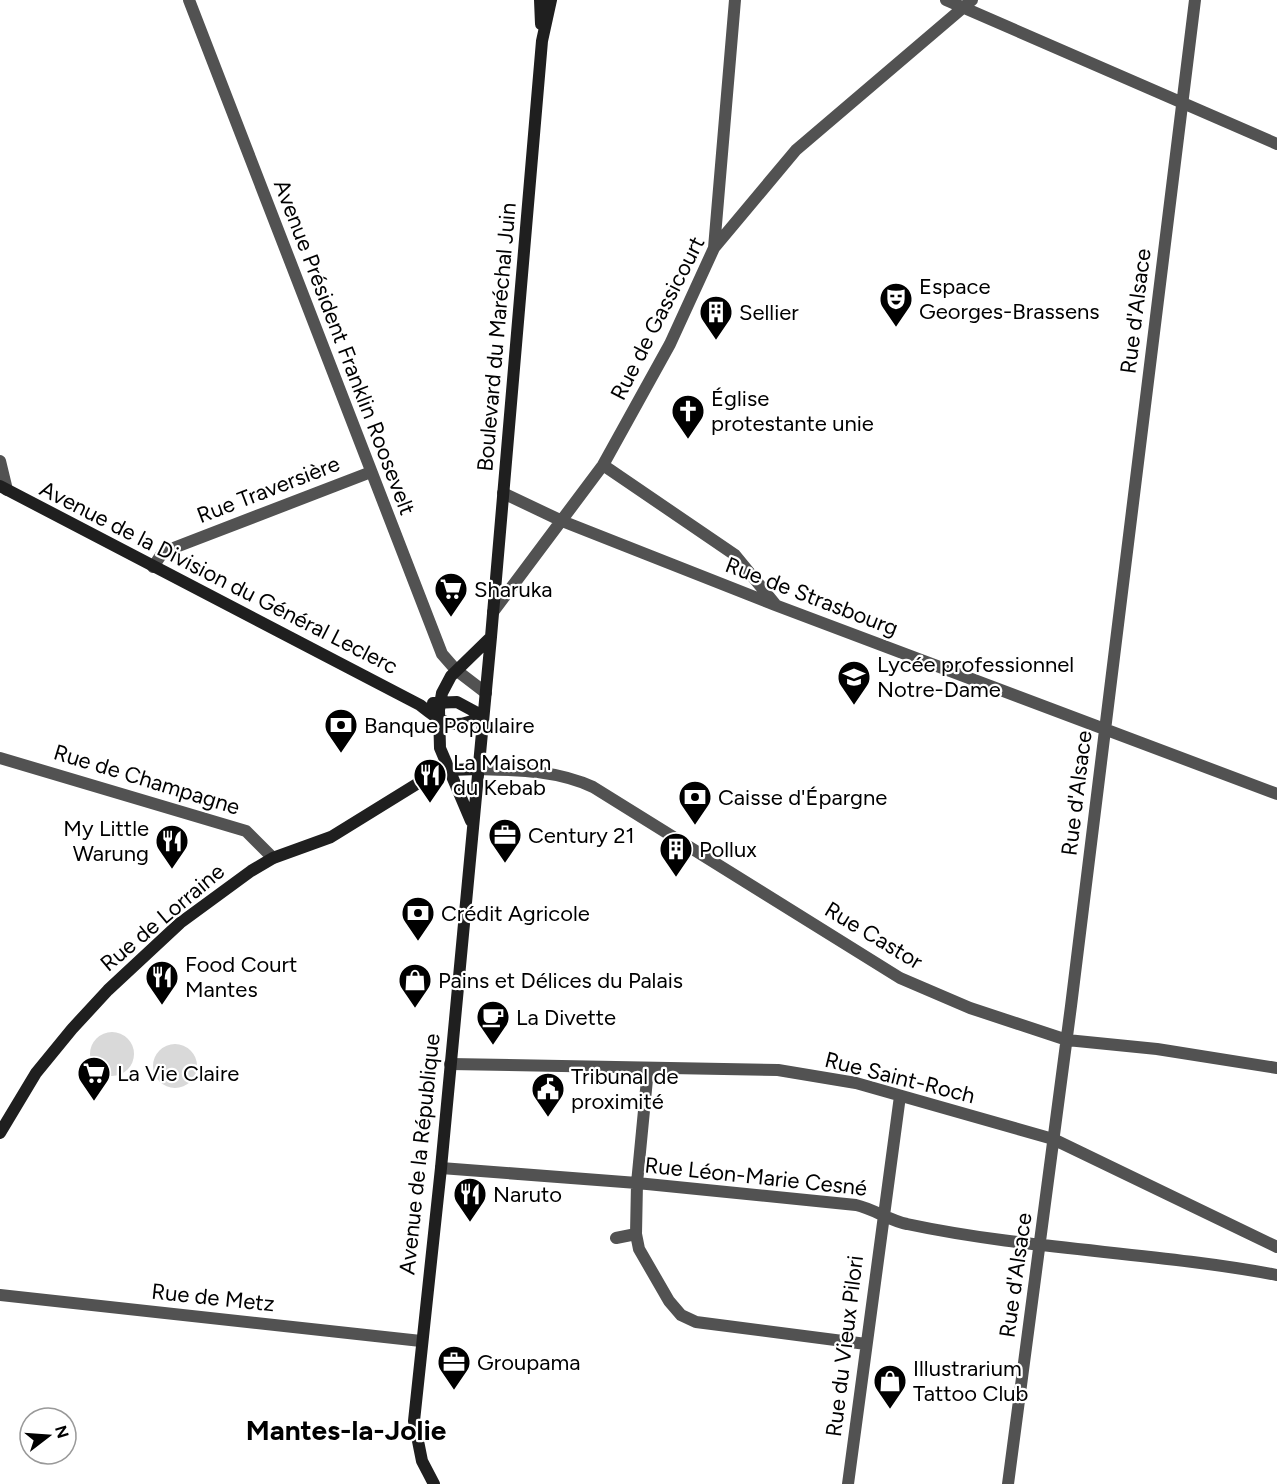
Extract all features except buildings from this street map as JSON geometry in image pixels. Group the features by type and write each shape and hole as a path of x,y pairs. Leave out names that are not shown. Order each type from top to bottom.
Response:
{"main road":[{"name":"Boulevard du Maréchal Juin","path":"540,0 542,41"},
{"name":"Boulevard du Maréchal Juin","path":"483,716 542,41 551,0"},
{"name":"Avenue de la Division du Général Leclerc","path":"3,488 420,705 438,726"},
{"path":"483,716 461,725 438,726 440,701 446,684 456,670 491,637"},
{"path":"420,705 440,701 465,704 483,716"},
{"name":"Avenue de la République","path":"434,1484 422,1461 414,1421 441,1168 483,716"},
{"name":"Avenue de la République","path":"438,726 443,756 472,825"},
{"name":"Rue de Lorraine","path":"433,774 443,756"},
{"name":"Rue de Lorraine","path":"0,1133 36,1073 104,994 151,949 213,896 273,858 332,837 433,774 450,770 478,769"}],"street":[{"name":"Avenue Président Franklin Roosevelt","path":"189,0 442,654 456,670 486,693"},
{"path":"714,248 735,0"},
{"path":"946,0 968,3 1182,103 1277,144"},
{"name":"Rue d'Alsace","path":"1008,1484 1066,1040 1195,0"},
{"name":"Rue de Gassicourt","path":"493,612 603,465 670,344 714,248 796,150 968,3"},
{"path":"0,461 3,488"},
{"path":"603,465 735,555 776,605"},
{"name":"Rue Traversière","path":"153,567 164,552 370,472"},
{"name":"Rue de Strasbourg","path":"503,493 562,521 776,605 1277,794"},
{"name":"Rue de Champagne","path":"0,758 246,831 273,858"},
{"name":"Rue Castor","path":"478,769 533,771 579,780 900,978 970,1008 1066,1040 1157,1049 1277,1068"},
{"name":"Rue Saint-Roch","path":"450,1064 778,1070 856,1083 1053,1139 1277,1247"},
{"path":"648,1069 637,1183 636,1234 639,1248 669,1301 681,1315 720,1326 866,1344"},
{"name":"Rue du Vieux Pilori","path":"849,1484 866,1344 878,1211 900,1096"},
{"name":"Rue Léon-Marie Cesné","path":"441,1168 637,1183 856,1205 878,1211 904,1224 1040,1246 1277,1275"},
{"path":"616,1238 636,1234"},
{"name":"Rue de Metz","path":"0,1295 421,1341"}],"shaded area":[{"path":"112,1032 121,1033 128,1038 133,1045 133,1063 128,1070 121,1075 112,1076 103,1075 96,1070 91,1063 90,1054 91,1045 96,1038 103,1033"},
{"path":"175,1044 184,1045 191,1050 196,1057 196,1075 191,1082 184,1087 175,1088 166,1087 159,1082 154,1075 153,1066 154,1057 159,1050 166,1045"}],"place":[{"name":"Espace Georges-Brassens","path":"896,328"},
{"name":"Sellier","path":"716,341"},
{"name":"Église protestante unie","path":"688,440"},
{"name":"Sharuka","path":"451,618"},
{"name":"Lycée professionnel Notre-Dame","path":"854,706"},
{"name":"Banque Populaire","path":"341,754"},
{"name":"La Maison du Kebab","path":"430,804"},
{"name":"Caisse d'Épargne","path":"695,826"},
{"name":"Century 21","path":"505,864"},
{"name":"My Little Warung","path":"172,870"},
{"name":"Pollux","path":"676,878"},
{"name":"Crédit Agricole","path":"418,942"},
{"name":"Food Court Mantes","path":"162,1006"},
{"name":"Pains et Délices du Palais","path":"415,1009"},
{"name":"La Divette","path":"493,1046"},
{"name":"La Vie Claire","path":"94,1102"},
{"name":"Tribunal de proximité","path":"548,1118"},
{"name":"Naruto","path":"470,1223"},
{"name":"Groupama","path":"454,1391"},
{"name":"Illustrarium Tattoo Club","path":"890,1410"}],"district":[{"name":"Mantes-la-Jolie","path":"346,1430"}]}
